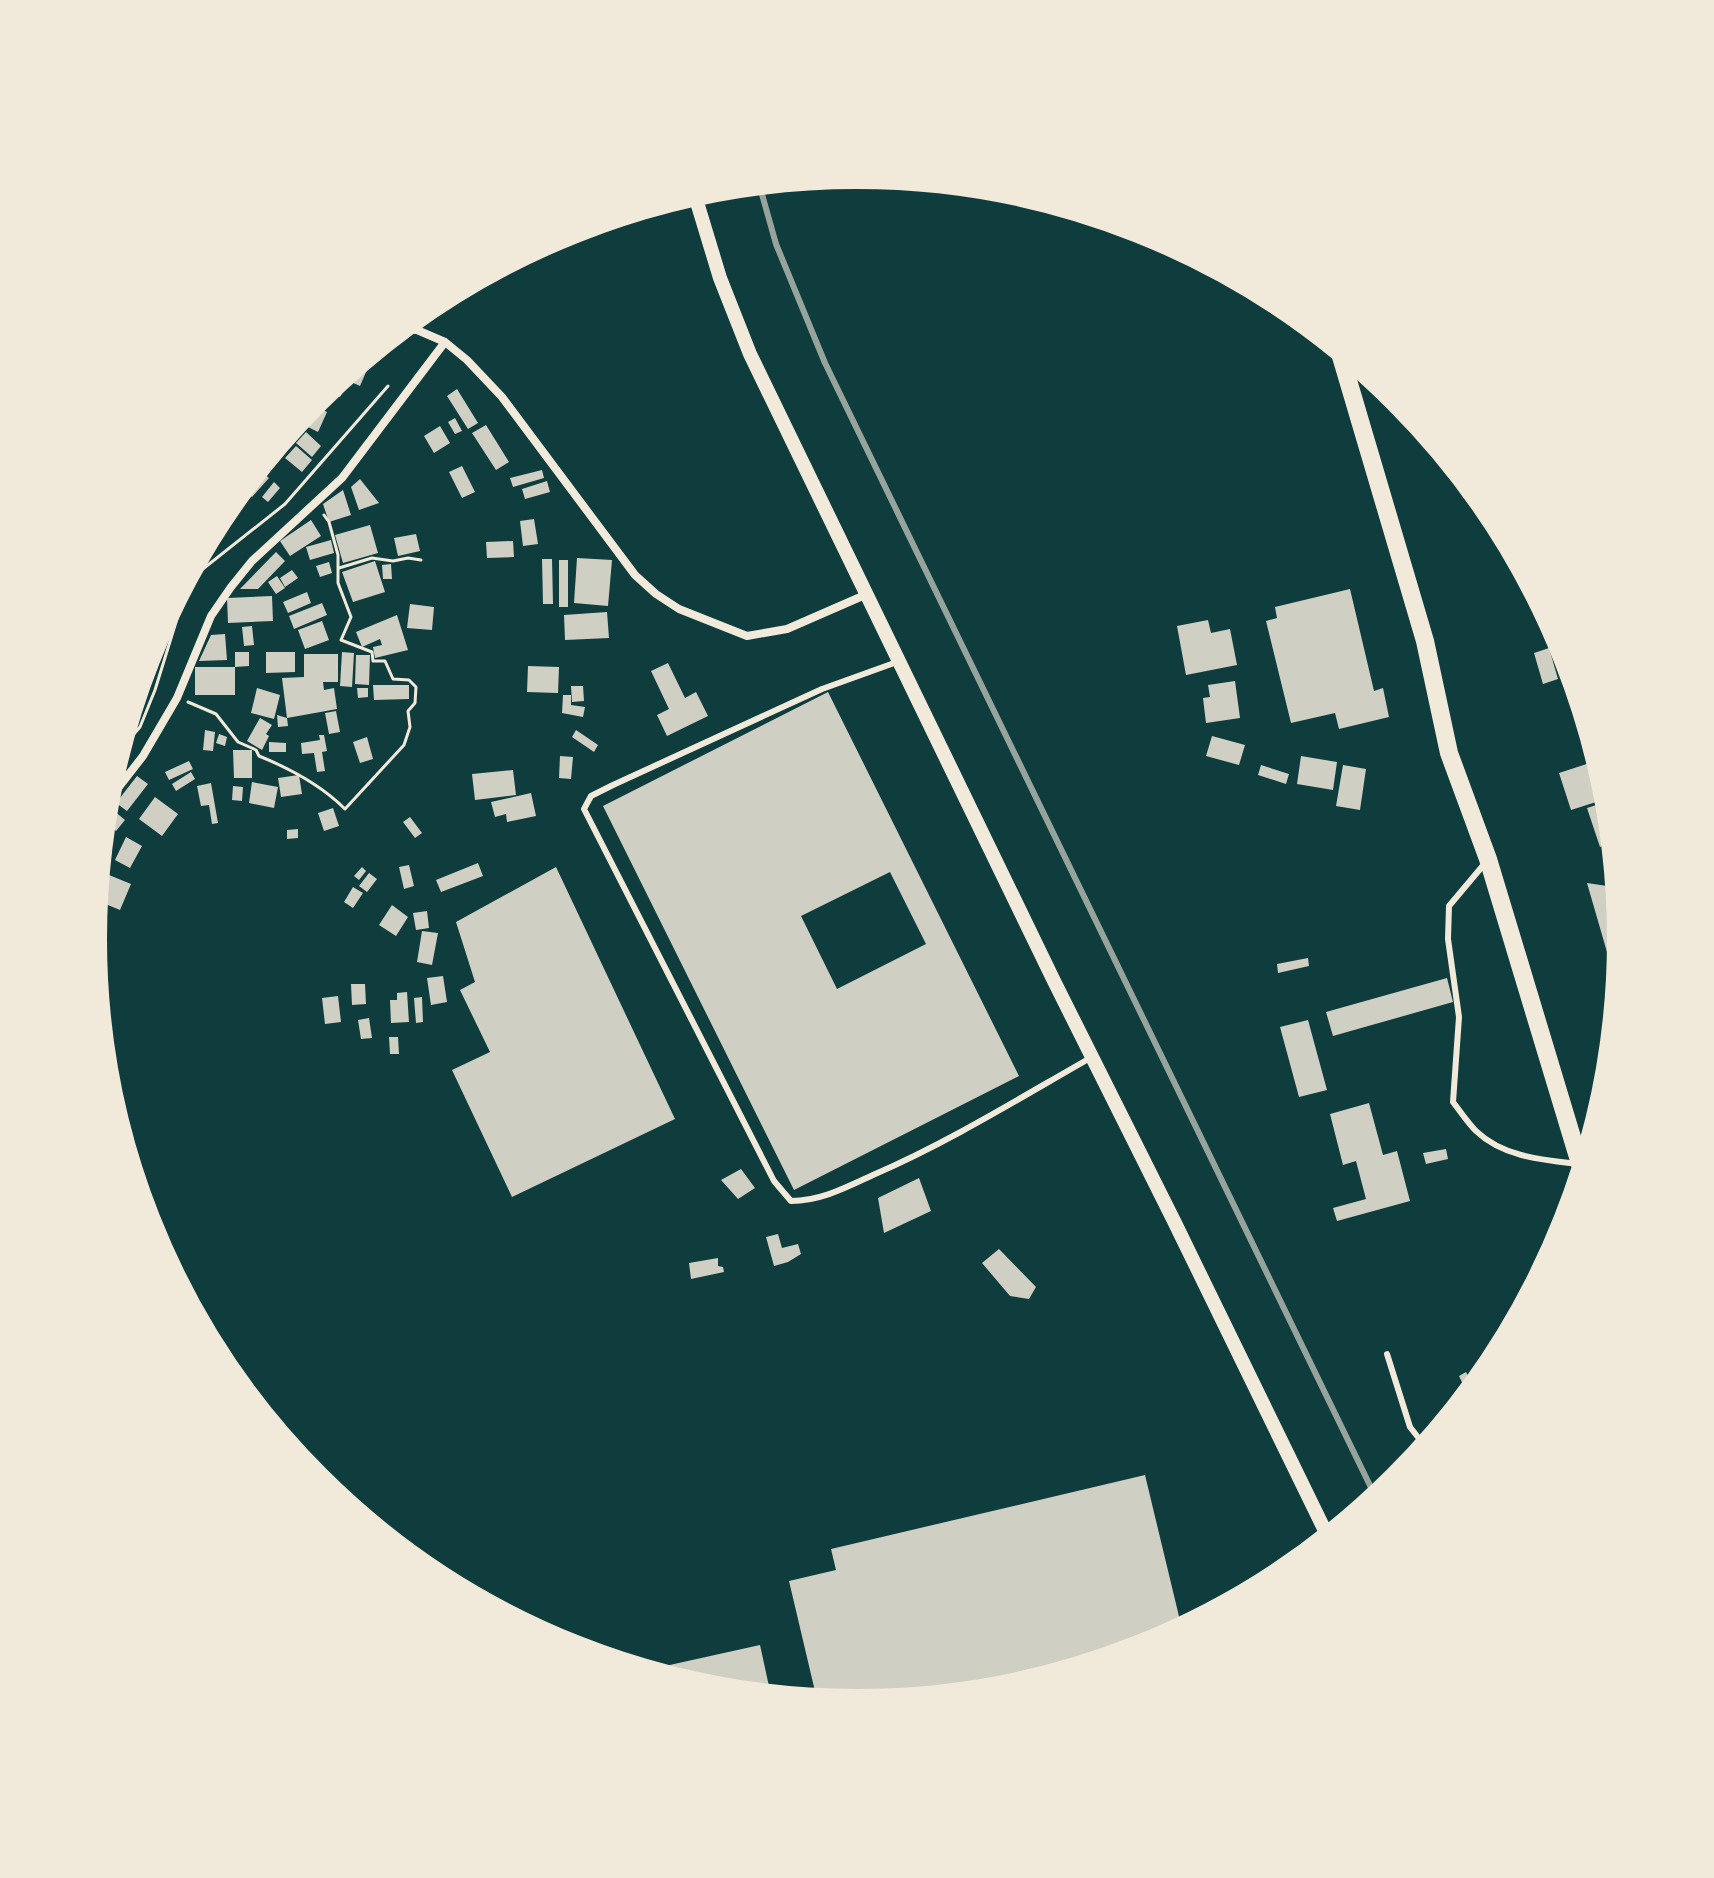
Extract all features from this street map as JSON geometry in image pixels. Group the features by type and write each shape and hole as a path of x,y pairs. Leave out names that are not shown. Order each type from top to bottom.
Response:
{"highway":[{"path":"1342,361 1425,641 1449,753 1488,859 1580,1153"}],"street":[{"path":"697,202 720,278 750,354 865,595 1325,1531"},
{"path":"411,330 445,342 467,360 502,397 635,575 679,609 747,636 787,629 865,595"},
{"path":"118,788 143,756 177,698 211,616 231,587 252,561 342,478 445,342"}],"lane":[{"path":"898,662 822,689 591,796 584,809 774,1181 791,1201 826,1196 923,1153 1092,1057"},
{"path":"1488,859 1449,906 1448,939 1459,1017 1453,1102 1477,1132 1502,1147 1528,1158 1577,1167"},
{"path":"1387,1354 1410,1427 1421,1441"}],"path":[{"path":"177,698 216,714 238,742 299,775 345,809 404,745 410,727 408,711 415,703 416,687 409,680 393,679 385,661 373,661 372,652 341,640 351,617 338,583 338,555 329,522 315,502"},
{"path":"338,568 372,558 421,560"}],"building":[{"path":"370,362 360,386 349,381 340,397 335,394 359,371"},
{"path":"457,389 478,423 468,429 447,396"},
{"path":"320,408 327,412 318,432 304,425"},
{"path":"455,418 462,431 455,434 448,422"},
{"path":"486,425 509,462 496,470 472,433"},
{"path":"440,426 450,443 434,453 424,436"},
{"path":"306,432 321,446 312,457 296,443"},
{"path":"296,446 312,460 302,472 285,458"},
{"path":"462,466 475,492 462,498 449,472"},
{"path":"542,470 544,478 513,487 510,478"},
{"path":"262,474 269,478 252,497 248,493"},
{"path":"360,479 379,503 359,510 351,487"},
{"path":"547,481 550,492 525,499 522,489"},
{"path":"274,482 280,488 268,502 262,497"},
{"path":"343,490 351,515 329,522 323,504"},
{"path":"534,519 538,544 523,546 520,521"},
{"path":"311,520 321,536 290,556 280,541"},
{"path":"370,525 378,553 343,563 335,535"},
{"path":"416,534 420,551 398,556 394,538"},
{"path":"331,540 334,553 310,560 306,547"},
{"path":"513,541 514,557 487,558 486,542"},
{"path":"276,552 285,561 258,589 240,589"},
{"path":"577,558 612,560 608,606 574,603"},
{"path":"542,559 552,559 553,604 543,604"},
{"path":"559,560 568,560 568,607 559,607"},
{"path":"375,561 385,592 353,602 342,572"},
{"path":"329,562 332,573 320,577 316,566"},
{"path":"391,564 392,579 383,579 382,565"},
{"path":"292,570 298,578 285,587 280,578"},
{"path":"277,576 285,588 276,594 268,582"},
{"path":"1350,589 1374,691 1383,688 1389,717 1339,729 1335,713 1291,723 1266,621 1277,618 1275,607"},
{"path":"307,592 311,603 288,613 283,602"},
{"path":"272,596 273,621 228,623 227,598"},
{"path":"322,603 327,615 294,629 289,616"},
{"path":"410,604 434,607 432,630 407,628"},
{"path":"607,612 609,638 565,640 564,615"},
{"path":"397,615 408,650 375,658 373,647 382,645 380,639 362,647 356,632"},
{"path":"1208,620 1211,633 1230,629 1237,665 1186,675 1177,626"},
{"path":"322,621 329,640 305,649 298,630"},
{"path":"252,626 254,645 244,646 242,627"},
{"path":"225,634 227,660 199,661 211,635"},
{"path":"1549,648 1558,679 1543,684 1534,653"},
{"path":"235,652 249,652 249,666 235,667"},
{"path":"266,652 295,652 295,672 266,673"},
{"path":"342,652 354,653 352,687 340,686"},
{"path":"304,654 338,654 338,682 323,682 324,690 334,688 337,709 287,718 282,678 304,677"},
{"path":"356,655 370,655 369,685 355,684"},
{"path":"668,663 685,698 696,692 708,716 667,736 657,715 669,709 651,671"},
{"path":"528,666 559,667 558,693 527,692"},
{"path":"195,667 235,667 235,695 195,695"},
{"path":"1235,681 1240,718 1206,723 1203,698 1210,697 1208,685"},
{"path":"373,685 409,685 409,699 374,700"},
{"path":"571,686 583,686 584,701 572,702"},
{"path":"257,688 280,695 274,719 251,713"},
{"path":"357,688 368,688 368,697 358,698"},
{"path":"828,692 1019,1076 794,1190 603,806","holes":["890,872 926,944 837,989 801,916"]},
{"path":"563,695 571,695 571,705 585,707 583,717 562,713"},
{"path":"336,711 340,732 329,734 325,713"},
{"path":"277,715 287,718 288,726 278,727"},
{"path":"260,718 272,725 262,750 247,741"},
{"path":"205,730 215,732 213,751 203,750"},
{"path":"576,730 598,745 594,752 572,737"},
{"path":"219,734 227,737 225,746 216,743"},
{"path":"319,735 324,735 327,751 322,752 325,771 317,772 314,753 302,754 301,743 320,740"},
{"path":"1212,736 1245,745 1239,765 1206,756"},
{"path":"367,737 373,759 360,763 353,742"},
{"path":"269,742 286,743 286,752 269,752"},
{"path":"233,750 252,750 252,778 234,778"},
{"path":"560,756 573,757 571,779 559,778"},
{"path":"1301,756 1337,762 1333,790 1297,784"},
{"path":"189,761 193,769 169,780 165,772"},
{"path":"1590,763 1599,801 1571,810 1559,773"},
{"path":"1261,765 1289,774 1286,784 1258,775"},
{"path":"1343,765 1366,769 1360,810 1336,806"},
{"path":"513,770 516,795 475,800 472,774"},
{"path":"191,772 195,779 176,791 172,784"},
{"path":"299,775 302,794 281,797 278,778"},
{"path":"137,776 148,784 127,811 116,803"},
{"path":"252,782 278,787 274,808 249,803"},
{"path":"211,783 218,823 212,824 209,805 201,806 197,786"},
{"path":"233,786 243,787 242,801 232,800"},
{"path":"531,793 536,816 507,822 506,814 495,817 491,802"},
{"path":"155,797 178,814 162,836 139,819"},
{"path":"1599,804 1606,845 1600,847 1587,808"},
{"path":"333,808 339,826 324,831 318,813"},
{"path":"114,810 125,820 116,831 111,826"},
{"path":"410,817 422,833 415,838 403,822"},
{"path":"298,829 298,838 287,839 287,830"},
{"path":"126,837 142,846 130,868 115,860"},
{"path":"478,863 483,876 441,892 436,880"},
{"path":"409,865 414,886 404,889 399,867"},
{"path":"362,867 366,871 359,880 354,876"},
{"path":"556,867 675,1119 512,1197 452,1070 490,1052 460,990 475,982 456,922"},
{"path":"369,873 377,879 367,892 359,886"},
{"path":"109,875 131,884 120,910 103,903 104,886"},
{"path":"1587,883 1610,886 1611,966"},
{"path":"353,887 363,893 353,908 344,902"},
{"path":"392,905 408,917 396,936 379,925"},
{"path":"427,911 429,928 416,930 413,913"},
{"path":"422,931 438,933 432,965 417,962"},
{"path":"1308,958 1309,966 1278,973 1277,964"},
{"path":"443,976 447,1002 431,1005 427,978"},
{"path":"1447,978 1453,1002 1333,1036 1326,1012"},
{"path":"351,984 365,984 366,1004 352,1005"},
{"path":"407,992 409,1022 391,1023 390,1000 397,1000 397,993"},
{"path":"338,996 341,1022 325,1024 322,998"},
{"path":"422,997 423,1022 416,1023 414,998"},
{"path":"369,1018 372,1038 361,1039 358,1020"},
{"path":"1308,1020 1327,1090 1299,1097 1280,1027"},
{"path":"389,1037 398,1037 399,1054 390,1054"},
{"path":"1369,1103 1383,1155 1397,1151 1410,1201 1337,1221 1333,1208 1366,1199 1356,1161 1343,1165 1330,1114"},
{"path":"1446,1149 1448,1159 1426,1164 1423,1153"},
{"path":"741,1169 755,1188 738,1199 721,1180"},
{"path":"919,1178 931,1211 884,1233 878,1198"},
{"path":"778,1234 782,1248 798,1244 801,1254 774,1266 766,1237"},
{"path":"999,1249 1036,1287 1029,1299 1010,1296 982,1263"},
{"path":"718,1258 718,1266 723,1267 724,1272 691,1279 689,1263"},
{"path":"1466,1372 1470,1379 1464,1387 1459,1376"},
{"path":"1145,1475 1180,1621 1100,1654 1004,1679 956,1688 906,1692 815,1692 789,1581 836,1570 831,1549"},
{"path":"760,1645 770,1689 710,1679 659,1667"}],"railway":[{"path":"761,190 776,244 825,363 1372,1491"}]}
